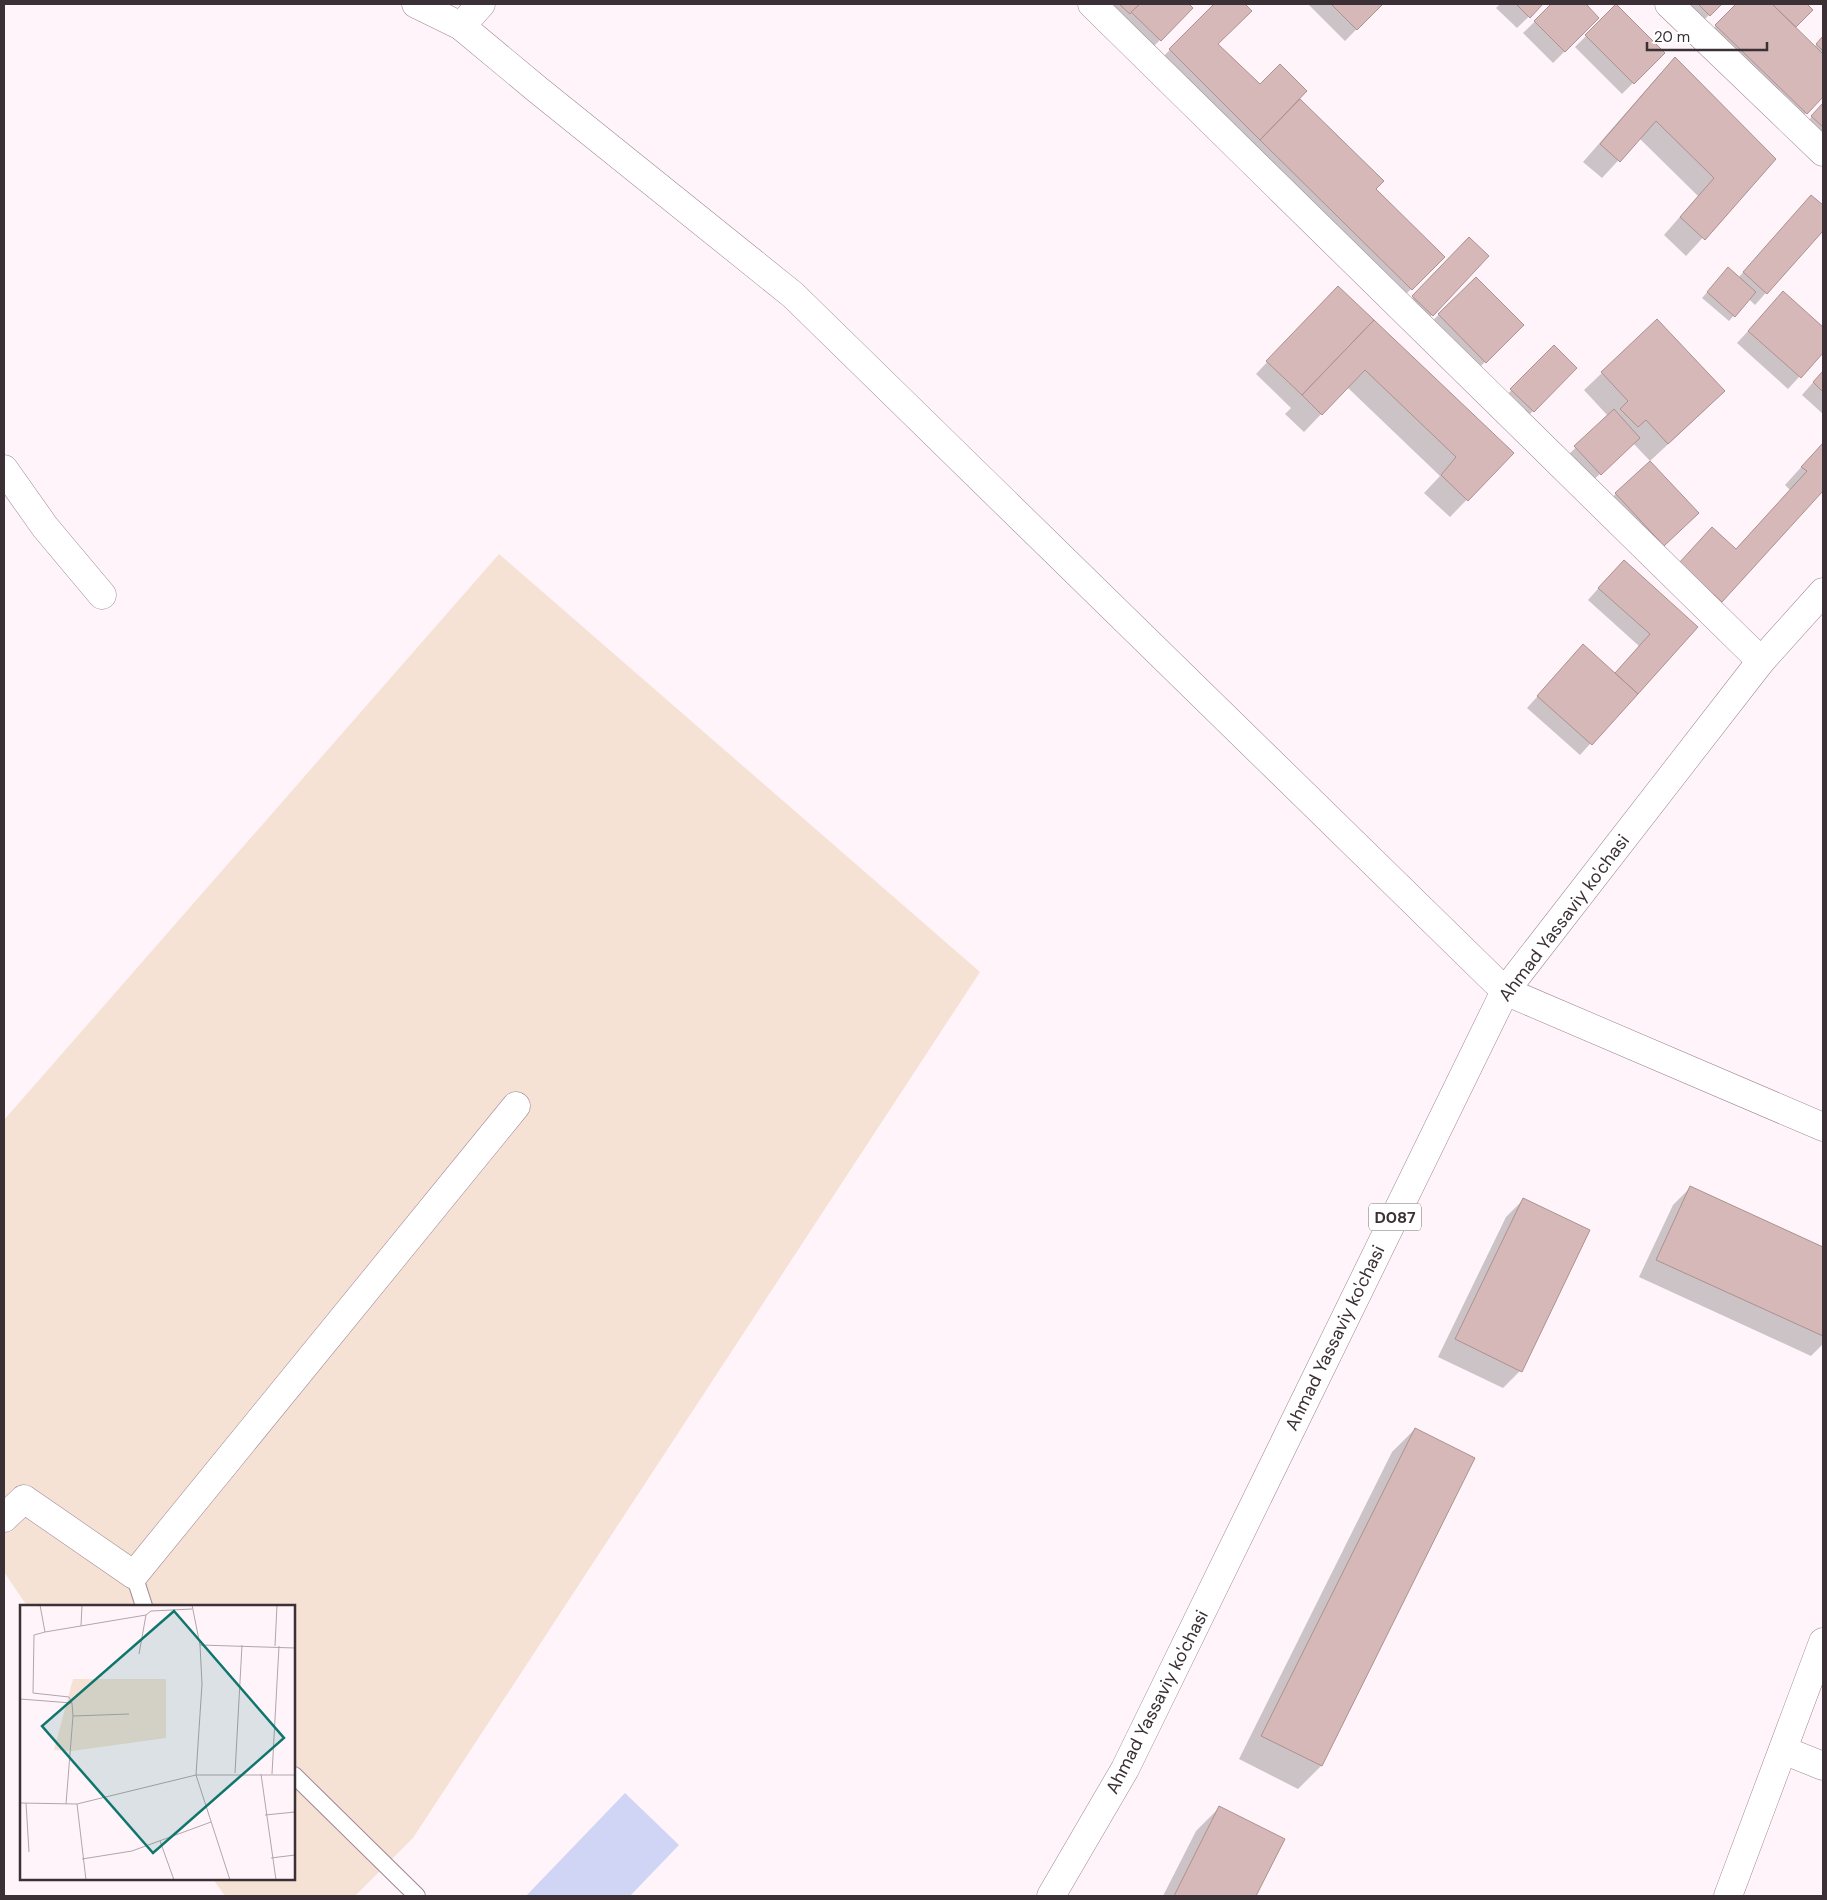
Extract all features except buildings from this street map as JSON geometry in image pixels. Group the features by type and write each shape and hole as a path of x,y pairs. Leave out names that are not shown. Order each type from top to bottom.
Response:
{"street":[{"path":"416,4 461,26 792,295 1505,991 1823,1127"},
{"path":"461,26 481,4"},
{"path":"1092,4 1761,661"},
{"path":"1669,4 1823,152"},
{"path":"4,470 45,527 102,595"},
{"name":"Ahmad Yassaviy ko'chasi","path":"1051,1896 1125,1769 1505,991 1761,661 1823,592"},
{"path":"4,1518 14,1492 134,1575 516,1106"},
{"path":"1728,1896 1823,1642"},
{"path":"1783,1750 1823,1766"}],"lane":[{"path":"134,1575 144,1605"},
{"path":"295,1776 417,1896"}],"shaded area":[{"path":"499,554 980,972 413,1838 355,1896 225,1896 214,1880 295,1880 295,1605 26,1605 4,1572 4,1120"}],"water":[{"path":"625,1793 679,1845 630,1896 526,1896"}]}
